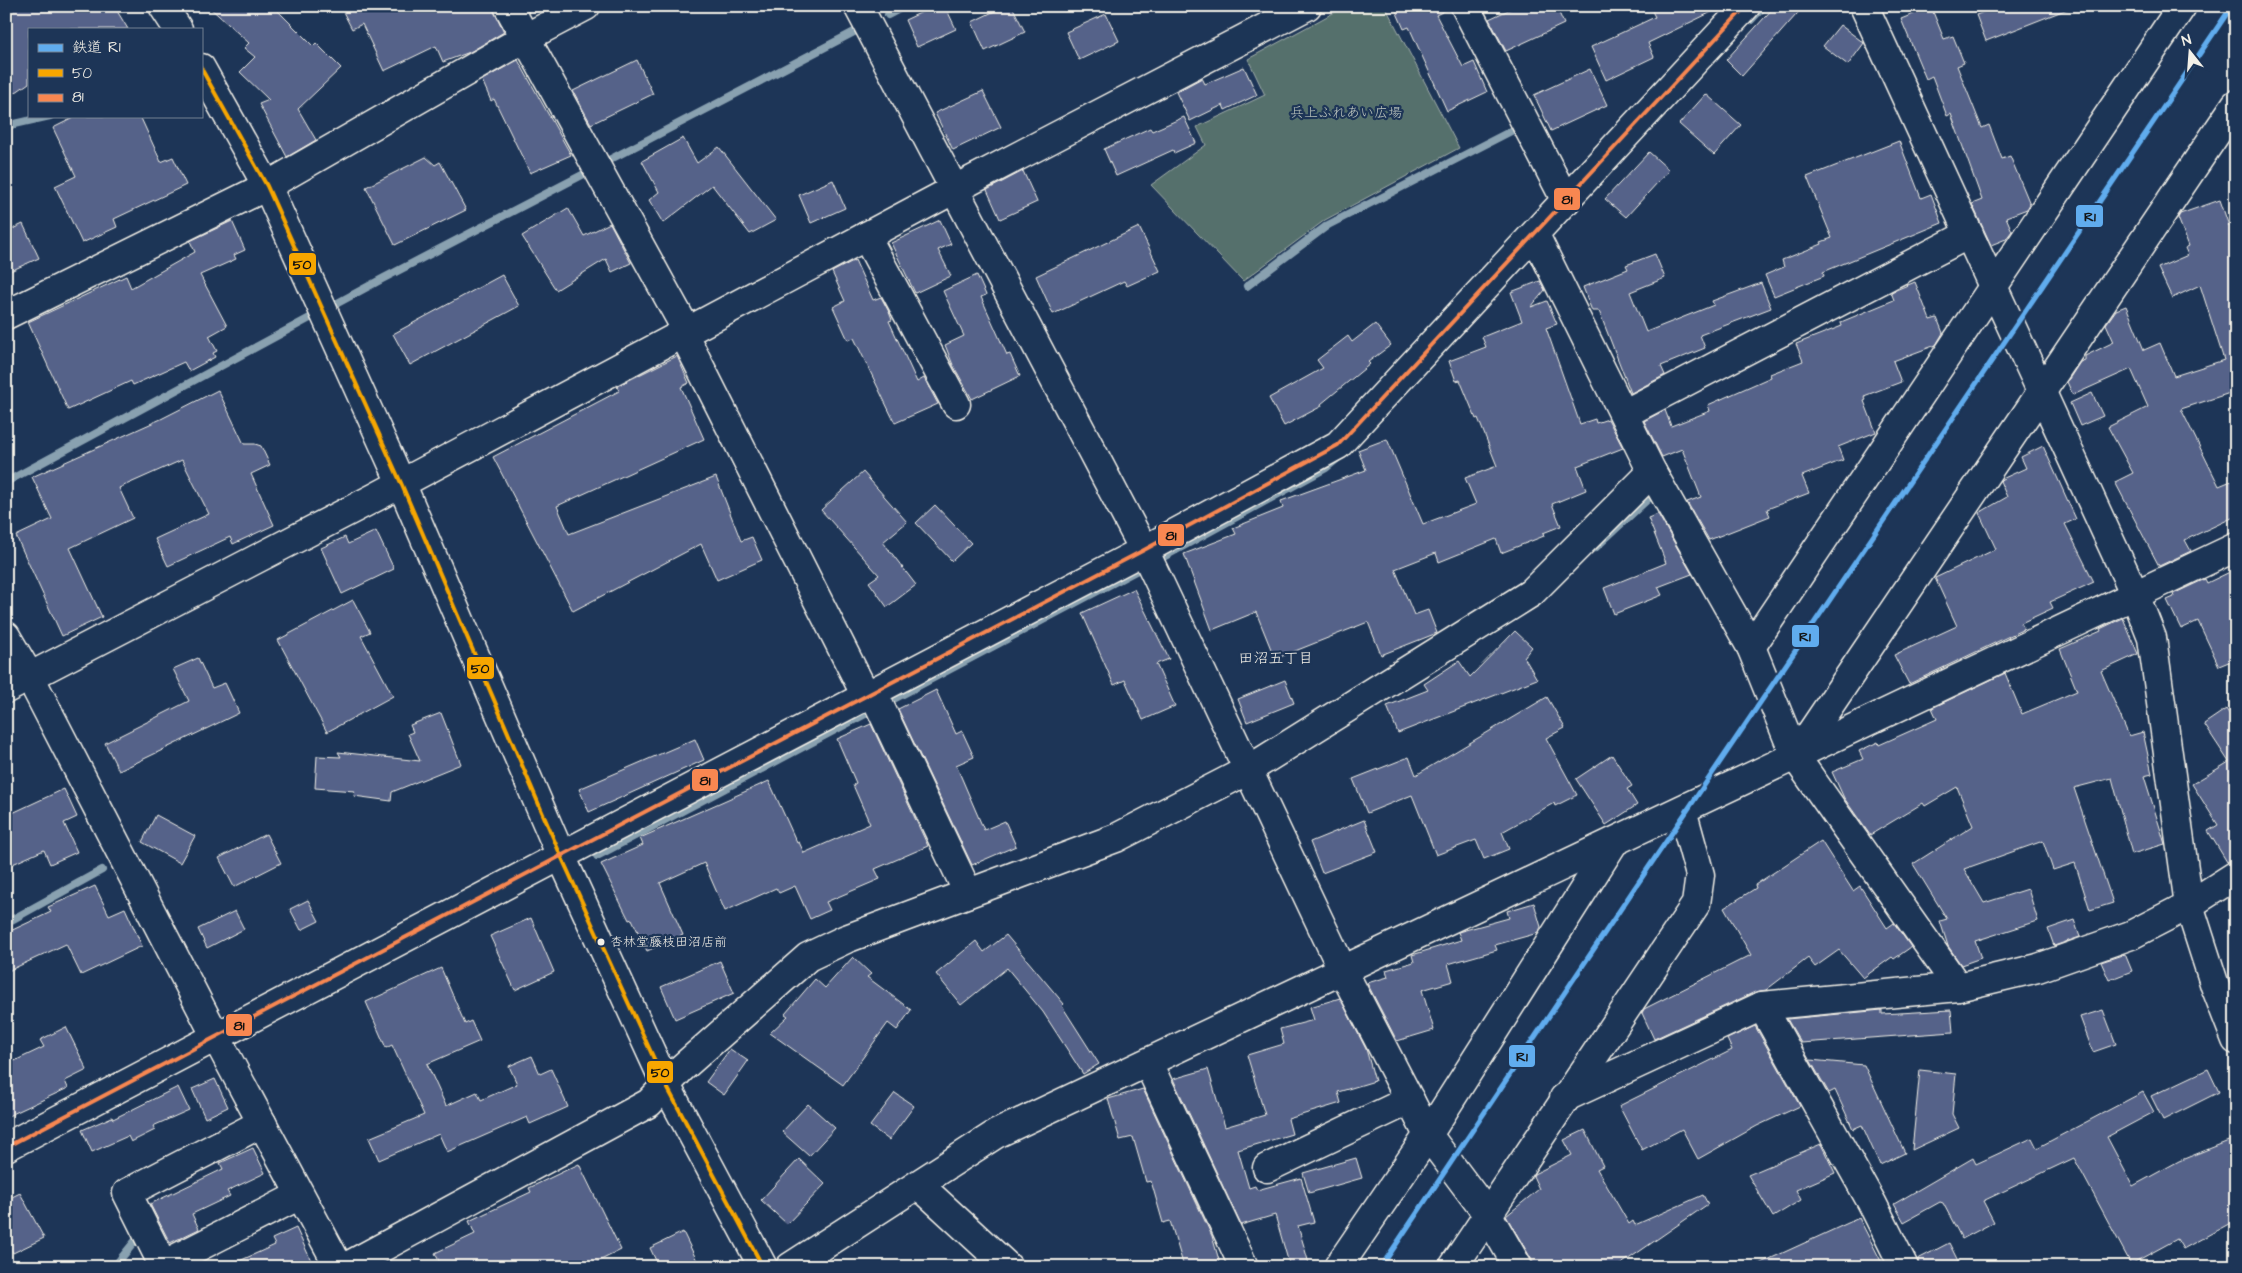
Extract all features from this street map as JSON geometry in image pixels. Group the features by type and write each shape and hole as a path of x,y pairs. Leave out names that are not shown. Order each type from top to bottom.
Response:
{"street":[{"path":"163,6 177,28"},
{"path":"508,6 685,332 774,514 875,702 968,893"},
{"path":"6,315 268,186 526,38 586,6"},
{"path":"858,6 1149,561 1343,971 1428,1135 1488,1215 1518,1267"},
{"path":"1464,6 1566,201"},
{"path":"6,1147 561,856 875,702 1149,561 1338,445 1746,6"},
{"path":"1864,6 2135,595 2152,638 2189,905 2215,986 2236,1040"},
{"path":"1751,647 2182,6"},
{"path":"18,683 401,483 1296,9"},
{"path":"202,70 268,186 401,483 561,856 666,1085 763,1267"},
{"path":"1795,756 2236,104"},
{"path":"1624,414 1968,234"},
{"path":"1535,235 1652,472 1751,647 1795,756 1958,987"},
{"path":"866,236 956,404"},
{"path":"346,1267 649,1103 666,1085 808,957 846,939 1116,838 1248,770 1531,593 1652,472"},
{"path":"790,1267 996,1134 2236,547"},
{"path":"6,636 18,683 216,1037 339,1267"},
{"path":"1453,1267 1564,1098 1696,904 1700,875 1682,810"},
{"path":"1338,1267 1428,1135 1614,842"},
{"path":"1564,1098 1762,1006 1958,987 2038,968 2131,935 2189,905 2236,875"},
{"path":"1762,1006 1872,1203 1904,1267"},
{"path":"1148,1063 1244,1267"},
{"path":"1267,1168 1410,1100"},
{"path":"262,1123 127,1193 163,1265 300,1194"},
{"path":"919,1185 1008,1267"}],"green space":[{"name":"兵上ふれあい広場","path":"1346,6 1385,6 1459,148 1325,220 1243,281 1151,185 1206,145 1197,127 1265,95 1248,59"}],"building":[{"path":"6,6 66,6 69,11 78,6 114,6 127,28 28,28 28,84 6,99"},
{"path":"208,6 273,6 313,46 316,43 341,68 298,109 316,140 287,157 259,104 269,100 240,72 255,57 244,48 249,43"},
{"path":"340,6 492,6 504,32 470,52 443,62 436,46 384,71 362,24 352,29"},
{"path":"935,6 945,6 956,29 917,47 905,20"},
{"path":"1005,6 1012,6 1025,32 985,51 972,22"},
{"path":"1394,6 1450,6 1450,8 1436,15 1463,67 1474,62 1487,92 1447,111 1409,27 1404,29"},
{"path":"1517,6 1556,6 1564,24 1506,51 1489,19"},
{"path":"1663,6 1724,6 1648,43 1654,57 1606,80 1591,47 1655,17 1652,11"},
{"path":"1775,6 1804,6 1742,76 1726,60"},
{"path":"1999,6 2070,6 2070,8 1986,41 1976,15"},
{"path":"1931,7 1944,39 1953,36 1964,63 1957,66 1982,128 1989,125 2002,159 2010,156 2030,204 2027,209 2006,217 2012,231 2006,239 1991,245 1972,204 1982,200 1951,114 1947,116 1932,76 1926,79 1901,19"},
{"path":"1106,14 1119,41 1079,60 1066,32"},
{"path":"1840,25 1864,43 1848,65 1823,46"},
{"path":"518,60 571,155 530,173 494,99 491,101 482,80"},
{"path":"637,60 653,94 591,124 573,91"},
{"path":"1244,67 1257,95 1225,110 1223,105 1190,121 1176,92 1202,78 1205,84"},
{"path":"1590,69 1607,105 1551,131 1534,95"},
{"path":"983,91 1001,127 953,150 935,113"},
{"path":"1706,94 1741,125 1714,155 1679,124"},
{"path":"1184,117 1196,143 1174,153 1173,150 1116,176 1104,149 1150,128 1152,131"},
{"path":"73,118 141,118 161,162 173,157 186,185 114,219 117,227 82,243 55,186 76,176 53,128"},
{"path":"683,138 697,163 719,147 776,220 750,234 712,185 663,223 649,200 659,192 642,161"},
{"path":"1899,141 1921,198 1931,194 1942,223 1823,272 1824,276 1774,296 1765,275 1784,267 1782,260 1832,238 1807,177"},
{"path":"1649,152 1669,170 1626,217 1605,199"},
{"path":"426,157 435,165 440,162 466,210 395,245 366,187"},
{"path":"1023,171 1037,202 1000,219 987,190"},
{"path":"833,180 845,208 811,223 799,195"},
{"path":"2220,200 2229,226 2236,223 2236,391 2181,409 2219,486 2236,479 2236,516 2185,540 2191,551 2159,566 2115,482 2133,473 2108,427 2148,407 2131,369 2073,395 2067,382 2080,362 2085,360 2085,356 2114,342 2106,324 2116,310 2126,306 2144,350 2160,343 2174,376 2224,360 2200,285 2172,298 2158,268 2188,255 2185,248 2189,246 2178,218 2180,214"},
{"path":"568,208 584,236 610,223 631,263 612,272 606,259 556,290 522,236"},
{"path":"940,220 951,244 938,250 951,276 915,293 891,243"},
{"path":"232,221 245,250 234,255 236,259 200,275 227,326 209,336 217,351 213,353 215,357 189,371 184,362 133,385 131,381 68,410 28,322 126,276 131,288 195,252 190,241"},
{"path":"23,224 39,258 6,273 6,232"},
{"path":"1139,227 1160,271 1127,286 1124,281 1053,314 1036,276"},
{"path":"1655,254 1665,278 1630,292 1646,332 1714,305 1712,301 1761,283 1771,308 1700,335 1705,348 1661,366 1665,375 1631,393 1599,311 1592,311 1583,287 1628,269 1626,265"},
{"path":"855,260 873,300 881,297 889,312 892,320 889,321 917,382 924,378 938,404 895,423 854,338 848,340 833,307 845,301 832,272"},
{"path":"502,275 519,306 410,365 393,334"},
{"path":"977,275 986,295 981,297 1007,355 1010,354 1020,376 972,399 953,365 945,345 964,336 943,291"},
{"path":"1540,281 1545,290 1531,307 1547,301 1557,324 1546,328 1580,424 1595,419 1596,423 1608,419 1623,448 1577,466 1586,490 1552,504 1561,526 1543,533 1544,536 1501,553 1496,539 1439,562 1436,553 1395,569 1414,615 1428,610 1437,633 1381,655 1368,622 1275,659 1256,612 1212,630 1184,554 1236,534 1233,528 1283,508 1281,501 1366,470 1358,450 1387,439 1423,524 1476,504 1465,478 1497,466 1478,418 1476,419 1460,380 1456,381 1449,361 1486,347 1482,337 1522,321 1511,292"},
{"path":"1915,282 1930,320 1937,318 1943,333 1936,345 1893,361 1901,382 1864,396 1866,400 1864,401 1876,432 1838,447 1843,460 1802,476 1809,493 1767,509 1770,516 1709,540 1687,502 1701,497 1682,449 1662,457 1644,421 1665,410 1671,426 1710,411 1708,405 1771,377 1770,374 1803,361 1796,344 1842,326 1841,322 1894,300 1891,292"},
{"path":"1375,324 1391,345 1368,362 1370,364 1321,404 1322,406 1284,426 1269,398 1323,368 1317,360 1348,336 1352,342"},
{"path":"677,356 689,383 681,387 704,439 557,506 569,534 716,477 741,541 752,537 762,560 717,580 701,544 573,611 493,457 619,391 617,386"},
{"path":"218,390 244,444 261,446 270,465 251,474 274,525 233,544 230,537 168,566 155,539 209,514 182,460 119,488 133,518 70,548 102,617 62,636 16,536 52,519 32,477 161,419"},
{"path":"2092,393 2103,416 2080,426 2070,403"},
{"path":"2043,446 2076,519 2065,524 2094,582 2050,602 2053,608 2021,623 2024,629 1909,684 1894,655 1957,626 1935,578 1996,549 1979,513 2007,497 2000,481 2026,468 2021,457"},
{"path":"863,472 907,522 883,542 916,585 887,607 869,582 879,575 821,510"},
{"path":"935,505 971,543 952,561 916,523"},
{"path":"1658,514 1692,574 1658,587 1662,595 1614,614 1604,588 1666,563 1648,518"},
{"path":"376,531 394,569 342,594 321,548 345,537 348,544"},
{"path":"2236,569 2236,659 2219,666 2198,621 2181,629 2167,600 2174,597 2173,594 2205,579 2207,583"},
{"path":"1134,589 1169,659 1156,664 1175,706 1143,720 1125,680 1114,685 1082,613"},
{"path":"353,600 370,632 361,636 393,696 327,732 278,640"},
{"path":"2123,618 2138,654 2101,671 2129,736 2143,732 2152,774 2144,776 2165,844 2132,854 2112,778 2074,788 2113,903 2090,910 2075,863 2053,870 2043,841 1964,869 1984,903 2028,889 2038,921 1975,941 1981,958 1961,965 1948,946 1940,921 1947,919 1913,864 1973,826 1957,787 1925,806 1923,803 1870,835 1844,798 1832,772 1863,759 1859,751 1878,742 1879,745 1937,719 1932,708 2005,673 2022,714 2077,691 2060,649 2101,631 2100,629"},
{"path":"1515,631 1532,647 1524,657 1537,679 1398,733 1387,706 1428,690 1424,684 1459,661 1470,677"},
{"path":"198,658 212,688 225,683 239,713 119,771 105,743 189,701 173,669"},
{"path":"1285,680 1294,703 1247,722 1238,699"},
{"path":"936,690 956,734 962,731 974,757 956,765 984,830 1005,821 1016,846 972,865 898,709"},
{"path":"1547,697 1565,728 1546,738 1577,795 1555,806 1554,803 1502,832 1509,849 1484,859 1476,840 1436,855 1412,795 1367,813 1353,779 1409,757 1416,775"},
{"path":"2226,709 2236,724 2236,859 2227,862 2208,831 2218,825 2192,784 2229,762 2204,724"},
{"path":"441,713 461,764 392,792 391,801 354,796 355,791 315,788 317,756 341,757 338,752 420,761 408,734 413,732 410,725"},
{"path":"871,724 928,846 875,869 880,879 826,902 830,910 810,919 795,886 779,893 776,888 725,911 704,863 660,883 683,935 647,951 632,919 629,920 601,864 643,845 640,838 769,781 797,843 799,842 804,853 870,824 853,785 856,783 837,739"},
{"path":"695,739 704,760 589,812 579,789"},
{"path":"1612,755 1632,786 1627,789 1637,805 1606,825 1576,779"},
{"path":"64,789 77,817 64,823 77,852 50,864 44,850 6,867 6,816"},
{"path":"156,815 195,836 180,863 142,842"},
{"path":"1364,820 1377,852 1322,873 1310,842"},
{"path":"266,834 281,863 234,887 219,858"},
{"path":"1821,841 1853,891 1860,886 1887,928 1894,923 1911,947 1894,959 1892,957 1863,978 1839,950 1815,967 1808,958 1766,990 1755,992 1654,1039 1642,1013 1644,1009 1751,955 1724,908 1756,888 1755,885"},
{"path":"95,886 109,915 125,908 142,946 81,975 66,944 6,972 6,933 51,912 48,907"},
{"path":"308,900 319,921 301,930 290,909"},
{"path":"1534,903 1541,927 1538,933 1495,945 1497,950 1448,964 1453,981 1422,990 1434,1030 1397,1041 1367,983 1388,977 1386,970 1414,962 1412,955 1461,940 1458,932 1509,918 1507,911"},
{"path":"235,911 244,929 207,948 198,929"},
{"path":"531,918 554,972 515,990 490,936"},
{"path":"2074,920 2080,937 2054,946 2048,929"},
{"path":"1006,935 1064,1004 1062,1006 1099,1064 1083,1074 1043,1012 1007,968 961,1005 936,974 976,941 984,952"},
{"path":"2125,954 2132,971 2109,980 2101,962"},
{"path":"853,957 871,974 867,977 911,1010 897,1030 888,1023 843,1085 770,1033 788,1016 785,1014 815,979 825,988"},
{"path":"720,961 734,993 675,1019 661,987"},
{"path":"441,968 465,1024 471,1021 480,1041 427,1064 446,1106 477,1092 481,1100 517,1084 509,1066 532,1056 540,1074 551,1069 568,1107 530,1124 527,1117 447,1152 439,1134 379,1160 369,1138 424,1115 392,1045 386,1048 366,1002"},
{"path":"1340,998 1366,1049 1375,1081 1338,1092 1341,1103 1288,1119 1292,1134 1238,1150 1249,1188 1255,1186 1257,1190 1301,1178 1314,1222 1298,1226 1310,1267 1290,1267 1275,1215 1241,1225 1173,1079 1208,1069 1225,1127 1265,1115 1247,1055 1284,1044 1280,1029 1314,1020 1310,1007"},
{"path":"1882,1010 1882,1014 1951,1010 1953,1032 1801,1043 1787,1019"},
{"path":"2103,1010 2116,1044 2093,1052 2080,1017"},
{"path":"1755,1026 1800,1106 1757,1126 1698,1159 1682,1129 1642,1150 1619,1106 1732,1050 1727,1039"},
{"path":"66,1027 87,1070 65,1081 68,1088 6,1117 6,1065 44,1047 40,1040"},
{"path":"730,1049 748,1061 724,1095 706,1082"},
{"path":"1810,1060 1864,1065 1905,1153 1880,1165 1862,1125 1853,1129 1835,1090 1829,1093"},
{"path":"2208,1069 2219,1092 2163,1120 2151,1096"},
{"path":"1920,1070 1956,1074 1952,1114 1959,1128 1912,1150"},
{"path":"215,1079 228,1107 205,1118 192,1089"},
{"path":"178,1087 189,1110 153,1126 155,1130 131,1142 128,1136 92,1152 82,1130 112,1117 113,1119"},
{"path":"1143,1089 1212,1236 1221,1267 1184,1267 1170,1221 1163,1223 1151,1181 1146,1182 1133,1137 1120,1140 1108,1099"},
{"path":"2143,1092 2154,1112 2107,1137 2133,1186 2179,1161 2236,1138 2236,1220 2183,1249 2177,1239 2131,1264 2074,1158 1983,1201 1994,1222 1962,1239 1943,1203 1940,1202 1904,1222 1894,1204 1973,1158 1976,1164 2032,1138 2037,1148"},
{"path":"895,1093 914,1106 889,1140 870,1126"},
{"path":"808,1104 835,1128 809,1156 782,1132"},
{"path":"1585,1130 1603,1166 1597,1169 1629,1224 1633,1221 1635,1225 1703,1195 1708,1204 1617,1267 1536,1267 1506,1216 1539,1189 1533,1176 1534,1174 1572,1155 1564,1140"},
{"path":"1821,1144 1835,1173 1796,1190 1801,1200 1773,1217 1748,1175"},
{"path":"253,1148 265,1173 227,1191 230,1196 192,1214 199,1229 170,1243 150,1204 223,1169 220,1163"},
{"path":"1356,1158 1362,1178 1309,1193 1303,1173"},
{"path":"799,1159 825,1184 787,1224 761,1200"},
{"path":"579,1164 621,1250 587,1267 442,1267 435,1253 475,1234 469,1221 531,1192 529,1188"},
{"path":"20,1193 44,1238 13,1253 6,1240 6,1200"},
{"path":"1859,1218 1884,1267 1752,1267"},
{"path":"296,1228 314,1267 226,1267 275,1245 272,1239"},
{"path":"683,1232 700,1267 659,1267 650,1248"},
{"path":"1949,1243 1961,1267 1919,1267 1918,1259"}],"waterway":[{"path":"888,15 905,6"},
{"path":"1211,6 1236,8"},
{"path":"1751,20 1764,6"},
{"path":"607,161 856,31"},
{"path":"6,126 41,118"},
{"path":"1247,286 1328,225 1517,128"},
{"path":"6,482 382,279 584,174"},
{"path":"1156,561 1326,468 1337,459"},
{"path":"1595,548 1650,497 1646,486"},
{"path":"597,856 1145,566"},
{"path":"6,923 102,870"},
{"path":"114,1267 136,1240"}],"rail line":[{"name":"R1","path":"1381,1267 1634,889 2232,6"}],"transit line":[{"name":"81","path":"6,1147 1144,550 1338,445 1746,6"},
{"name":"50","path":"202,70 267,186 401,483 561,856 666,1085 763,1267"}],"place":[{"name":"杏林堂藤枝田沼店前","path":"601,942"}],"district":[{"name":"田沼五丁目","path":"1276,658"}]}
